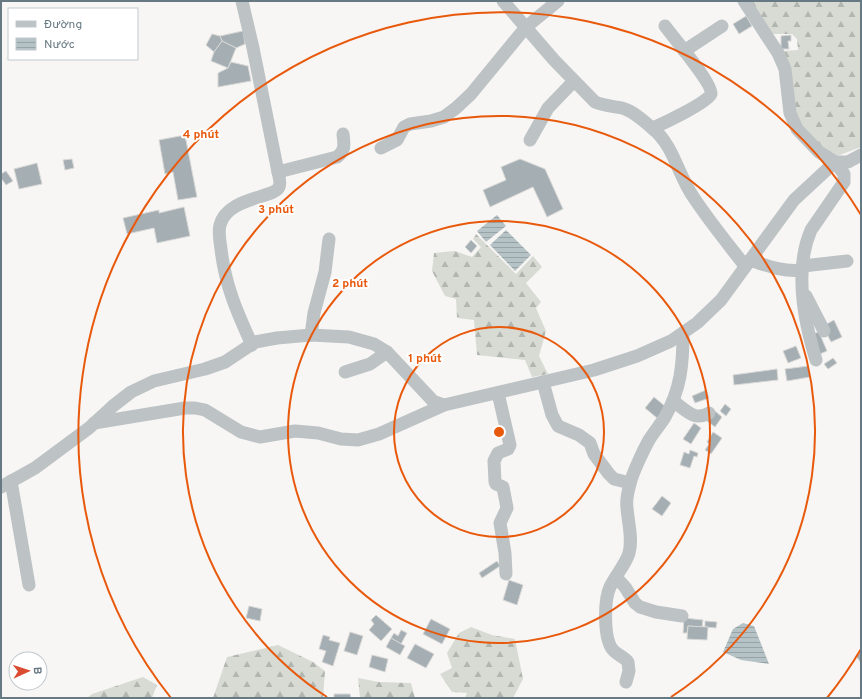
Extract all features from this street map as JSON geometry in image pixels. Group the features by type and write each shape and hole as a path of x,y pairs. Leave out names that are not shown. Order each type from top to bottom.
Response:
{"street":[{"path":"242,1 253,48 280,186 277,190 252,199 231,209 220,225 220,244 226,282 252,344"},
{"path":"503,1 554,60 595,102 604,106 622,108 631,112 654,128 670,149 693,197 747,263 791,271 847,261"},
{"path":"381,148 397,140 404,127 410,124 431,121 444,117 456,108 471,94 526,27 558,1"},
{"path":"744,1 778,53 785,69 790,113 797,129 819,152 835,162 844,174 844,182 811,230 802,268 806,322 816,360"},
{"path":"654,128 696,106 709,98 711,94 711,88 665,26"},
{"path":"684,51 722,26"},
{"path":"530,140 548,108 574,81"},
{"path":"278,172 337,157 342,153 344,148 343,134"},
{"path":"94,423 185,408 194,408 205,410 241,432 260,437 295,432 318,433 341,439 358,440 379,434 444,405 594,370 637,356 671,341 698,323 721,300 794,200 835,162 848,162 861,155"},
{"path":"311,335 314,313 325,272 329,239"},
{"path":"803,290 824,331"},
{"path":"626,682 629,671 628,662 614,652 609,645 605,618 605,602 609,588 629,554 630,543 627,506 630,483 649,440 665,417 673,401 682,374 683,333"},
{"path":"29,585 6,484 34,468 94,423 112,406 138,389 154,381 205,369 224,362 255,342 277,338 311,335 349,336 374,344 387,352 433,401 444,405"},
{"path":"345,372 370,364 387,352"},
{"path":"543,382 552,415 558,426 579,435 590,443 594,454 609,474 614,478 630,483"},
{"path":"498,392 510,440 510,447 498,453 494,461 495,482 503,487 507,504 507,511 500,523 505,553 506,574"},
{"path":"673,401 695,416 701,417 709,413"},
{"path":"616,577 626,587 635,603 640,607 656,612 682,616"}],"green space":[{"path":"753,1 861,1 861,147 837,156 824,149 801,125 795,110 783,51 798,50 797,39 792,34 770,34 752,4"},
{"path":"476,234 516,274 533,256 542,267 526,283 541,302 536,308 546,331 539,356 548,374 532,377 525,360 477,355 474,320 457,318 456,299 445,296 432,271 434,253 455,251 472,257 481,247 473,239"},
{"path":"471,627 492,635 515,639 523,679 513,698 465,698 467,693 452,692 440,674 452,668 447,653 459,633"},
{"path":"278,645 313,662 325,671 323,698 213,698 227,657"},
{"path":"143,677 157,685 152,698 87,698 92,694"},
{"path":"358,678 379,682 411,683 415,698 360,698"}],"water":[{"path":"497,215 506,226 486,242 477,231"},
{"path":"506,230 531,255 515,271 490,245"},
{"path":"743,623 754,626 769,664 741,660 723,652 733,629"}],"building":[{"path":"746,16 752,26 739,34 733,24"},
{"path":"243,31 245,44 236,48 222,41 220,36"},
{"path":"212,34 220,36 222,41 214,52 206,45"},
{"path":"791,35 791,41 788,41 789,49 781,49 781,36"},
{"path":"222,41 236,48 228,68 211,61 214,52"},
{"path":"231,62 248,66 251,81 218,87 218,73 228,68"},
{"path":"185,135 197,197 178,200 173,172 165,174 159,140"},
{"path":"72,159 74,168 65,170 63,160"},
{"path":"520,159 545,169 563,209 547,217 533,187 490,207 483,190 506,180 501,167"},
{"path":"37,163 42,184 19,189 14,169"},
{"path":"6,171 13,181 6,185 1,178 1,174"},
{"path":"184,207 190,236 157,243 154,228 127,234 123,218 159,210 159,213"},
{"path":"471,240 477,246 471,253 465,247"},
{"path":"834,320 842,337 831,342 823,326"},
{"path":"819,332 827,351 820,354 812,334"},
{"path":"796,346 801,358 788,363 783,351"},
{"path":"833,358 837,363 828,369 824,364"},
{"path":"808,366 810,377 787,381 785,369"},
{"path":"777,369 778,380 734,385 733,375"},
{"path":"706,390 709,398 695,403 692,396"},
{"path":"654,397 666,407 657,418 645,408"},
{"path":"725,404 731,409 726,416 720,411"},
{"path":"715,411 722,417 715,427 707,421"},
{"path":"694,423 701,428 691,444 683,439"},
{"path":"713,432 722,438 711,454 705,450 709,444 707,442"},
{"path":"690,450 698,453 697,457 694,456 690,468 680,465 684,452 689,454"},
{"path":"662,496 671,503 662,516 652,509"},
{"path":"497,561 500,566 482,578 479,573"},
{"path":"509,580 523,585 517,605 503,600"},
{"path":"249,606 262,609 260,621 246,618"},
{"path":"376,615 392,629 381,641 369,630 374,624 371,620"},
{"path":"684,618 703,620 702,627 688,626 687,633 683,633"},
{"path":"431,619 450,629 442,644 423,634"},
{"path":"705,621 717,622 716,628 705,627"},
{"path":"688,626 708,627 707,640 687,639"},
{"path":"401,630 407,633 401,644 391,638 394,633 398,636"},
{"path":"350,632 363,636 357,655 344,651"},
{"path":"323,635 330,637 329,640 340,643 333,666 322,662 326,651 319,649"},
{"path":"391,638 405,646 400,655 386,647"},
{"path":"415,644 434,654 426,668 407,658"},
{"path":"861,652 861,663 856,656"},
{"path":"372,655 388,659 385,672 369,667"},
{"path":"334,694 350,694 351,698 334,698"}]}
